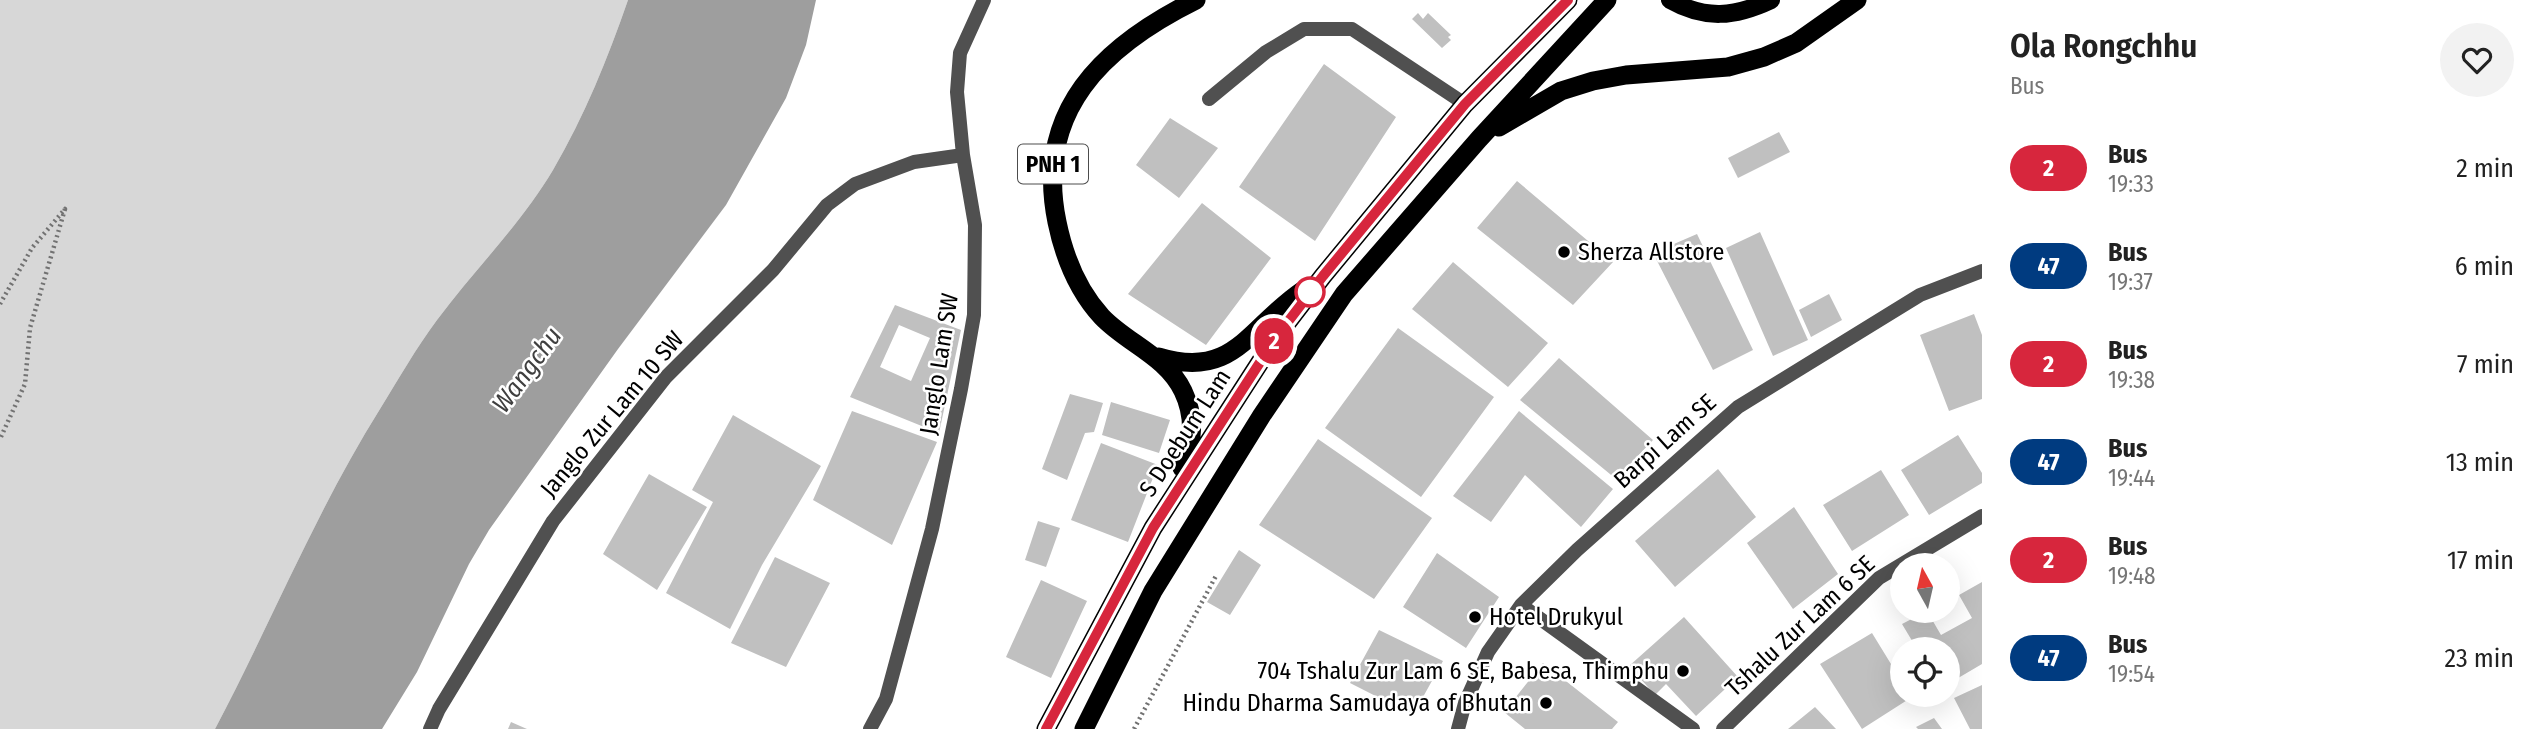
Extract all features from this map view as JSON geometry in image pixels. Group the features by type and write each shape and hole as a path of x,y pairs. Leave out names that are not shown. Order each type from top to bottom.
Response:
{"highway":[{"name":"PNH 1","path":"1152,355 1102,317 1079,284 1062,246 1053,204 1053,162 1060,128 1083,87 1108,57 1146,27 1196,0"},
{"name":"S Doebum Lam","path":"1046,729 1153,528 1277,336 1465,104 1568,0"},
{"path":"1084,729 1153,591 1262,415 1344,294 1479,139 1607,0"},
{"path":"1479,139 1561,91 1593,81 1626,75 1728,67 1764,57 1796,43 1857,0"},
{"path":"1152,355 1179,363 1204,364 1223,358 1290,299 1323,276"},
{"path":"1152,355 1172,372 1184,392 1191,413 1192,430 1189,454 1153,528"}],"main road":[{"path":"1670,0 1684,8 1720,16 1751,10 1771,0"}],"street":[{"name":"Janglo Lam SW","path":"870,729 886,699 932,529 974,315 975,225 963,155 957,92 960,53 984,0"},
{"path":"1209,99 1266,52 1304,29 1352,29 1465,104"},
{"name":"Janglo Zur Lam 10 SW","path":"430,729 439,709 553,521 666,377 774,270 827,205 836,198 855,184 914,162 963,155"},
{"name":"Barpi Lam SE","path":"1458,729 1465,703 1488,652 1521,605 1577,550 1738,407 1920,295 1982,271"},
{"name":"Tshalu Zur Lam 6 SE","path":"1723,729 1879,578 1982,516"},
{"path":"1521,605 1693,729"}],"path":[{"path":"0,304 32,248 65,209 30,328 25,384 0,439"},
{"path":"1135,729 1217,574"}],"shaded area":[{"path":"0,0 628,0 595,87 553,170 527,209 429,331 380,409 314,527 215,729 0,729"}],"water":[{"name":"Wangchu","path":"628,0 816,0 806,45 786,98 726,205 618,349 489,530 469,564 417,672 382,729 215,729 314,527 380,409 429,331 527,209 553,170 595,87"}],"building":[{"path":"1418,13 1423,19 1428,13 1451,35 1448,37 1451,40 1442,48 1412,19"},
{"path":"1324,64 1396,117 1315,241 1239,187"},
{"path":"1170,118 1218,148 1179,198 1136,165"},
{"path":"1779,132 1790,152 1738,178 1728,158"},
{"path":"1517,181 1613,262 1573,305 1477,228"},
{"path":"1202,203 1271,258 1206,345 1128,294"},
{"path":"1760,232 1808,340 1773,356 1726,248"},
{"path":"1697,234 1753,350 1713,370 1653,253"},
{"path":"1453,262 1548,343 1508,387 1412,309"},
{"path":"1829,294 1842,320 1811,337 1799,310"},
{"path":"895,305 961,330 939,433 850,397","holes":["899,325 930,338 911,381 880,367"]},
{"path":"1974,314 1982,335 1982,399 1949,411 1920,335"},
{"path":"1398,328 1494,397 1421,497 1325,428"},
{"path":"1559,358 1653,440 1616,479 1520,400"},
{"path":"1070,394 1103,403 1094,432 1085,433 1067,480 1042,469"},
{"path":"1111,402 1170,420 1159,453 1102,435"},
{"path":"852,411 937,442 892,545 813,500"},
{"path":"1519,411 1613,489 1581,527 1525,475 1491,522 1453,496"},
{"path":"733,415 821,466 762,565 730,629 666,593 713,502 692,490"},
{"path":"1958,435 1982,473 1982,483 1929,515 1901,470"},
{"path":"1318,439 1432,518 1374,599 1259,525"},
{"path":"1101,443 1158,465 1128,542 1071,520"},
{"path":"1718,469 1756,517 1675,587 1635,541"},
{"path":"1881,470 1909,515 1852,551 1823,505"},
{"path":"649,474 707,507 657,590 603,554"},
{"path":"1794,507 1838,574 1793,609 1747,543"},
{"path":"1038,521 1060,528 1046,567 1025,560"},
{"path":"1239,550 1261,565 1230,615 1207,602"},
{"path":"1437,553 1499,597 1466,648 1403,607"},
{"path":"775,557 830,583 786,667 731,643"},
{"path":"1041,580 1087,601 1051,678 1006,657"},
{"path":"1982,582 1982,664 1960,677 1960,637 1910,637 1902,624 1934,623 1941,635 1972,618 1960,594"},
{"name":"704 Tshalu Zur Lam 6 SE, Babesa, Thimphu","path":"1684,617 1738,677 1696,716 1666,684 1655,695 1629,666"},
{"path":"1379,630 1443,661 1413,715 1350,683"},
{"path":"1872,633 1890,662 1890,707 1896,707 1862,729 1820,664"},
{"path":"1543,663 1618,722 1612,729 1525,729 1504,712"},
{"path":"1982,685 1982,729 1970,729 1959,707 1960,695"},
{"path":"1815,707 1836,729 1788,729"},
{"path":"1934,718 1942,729 1916,727"},
{"path":"511,722 527,729 508,729"}],"bus line":[{"name":"2","path":"1046,729 1153,528 1277,336 1465,104 1568,0"}],"place":[{"name":"Sherza Allstore","path":"1564,252"},
{"name":"Hotel Drukyul","path":"1475,617"},
{"name":"704 Tshalu Zur Lam 6 SE, Babesa, Thimphu","path":"1683,671"},
{"name":"Hindu Dharma Samudaya of Bhutan","path":"1546,703"}]}
